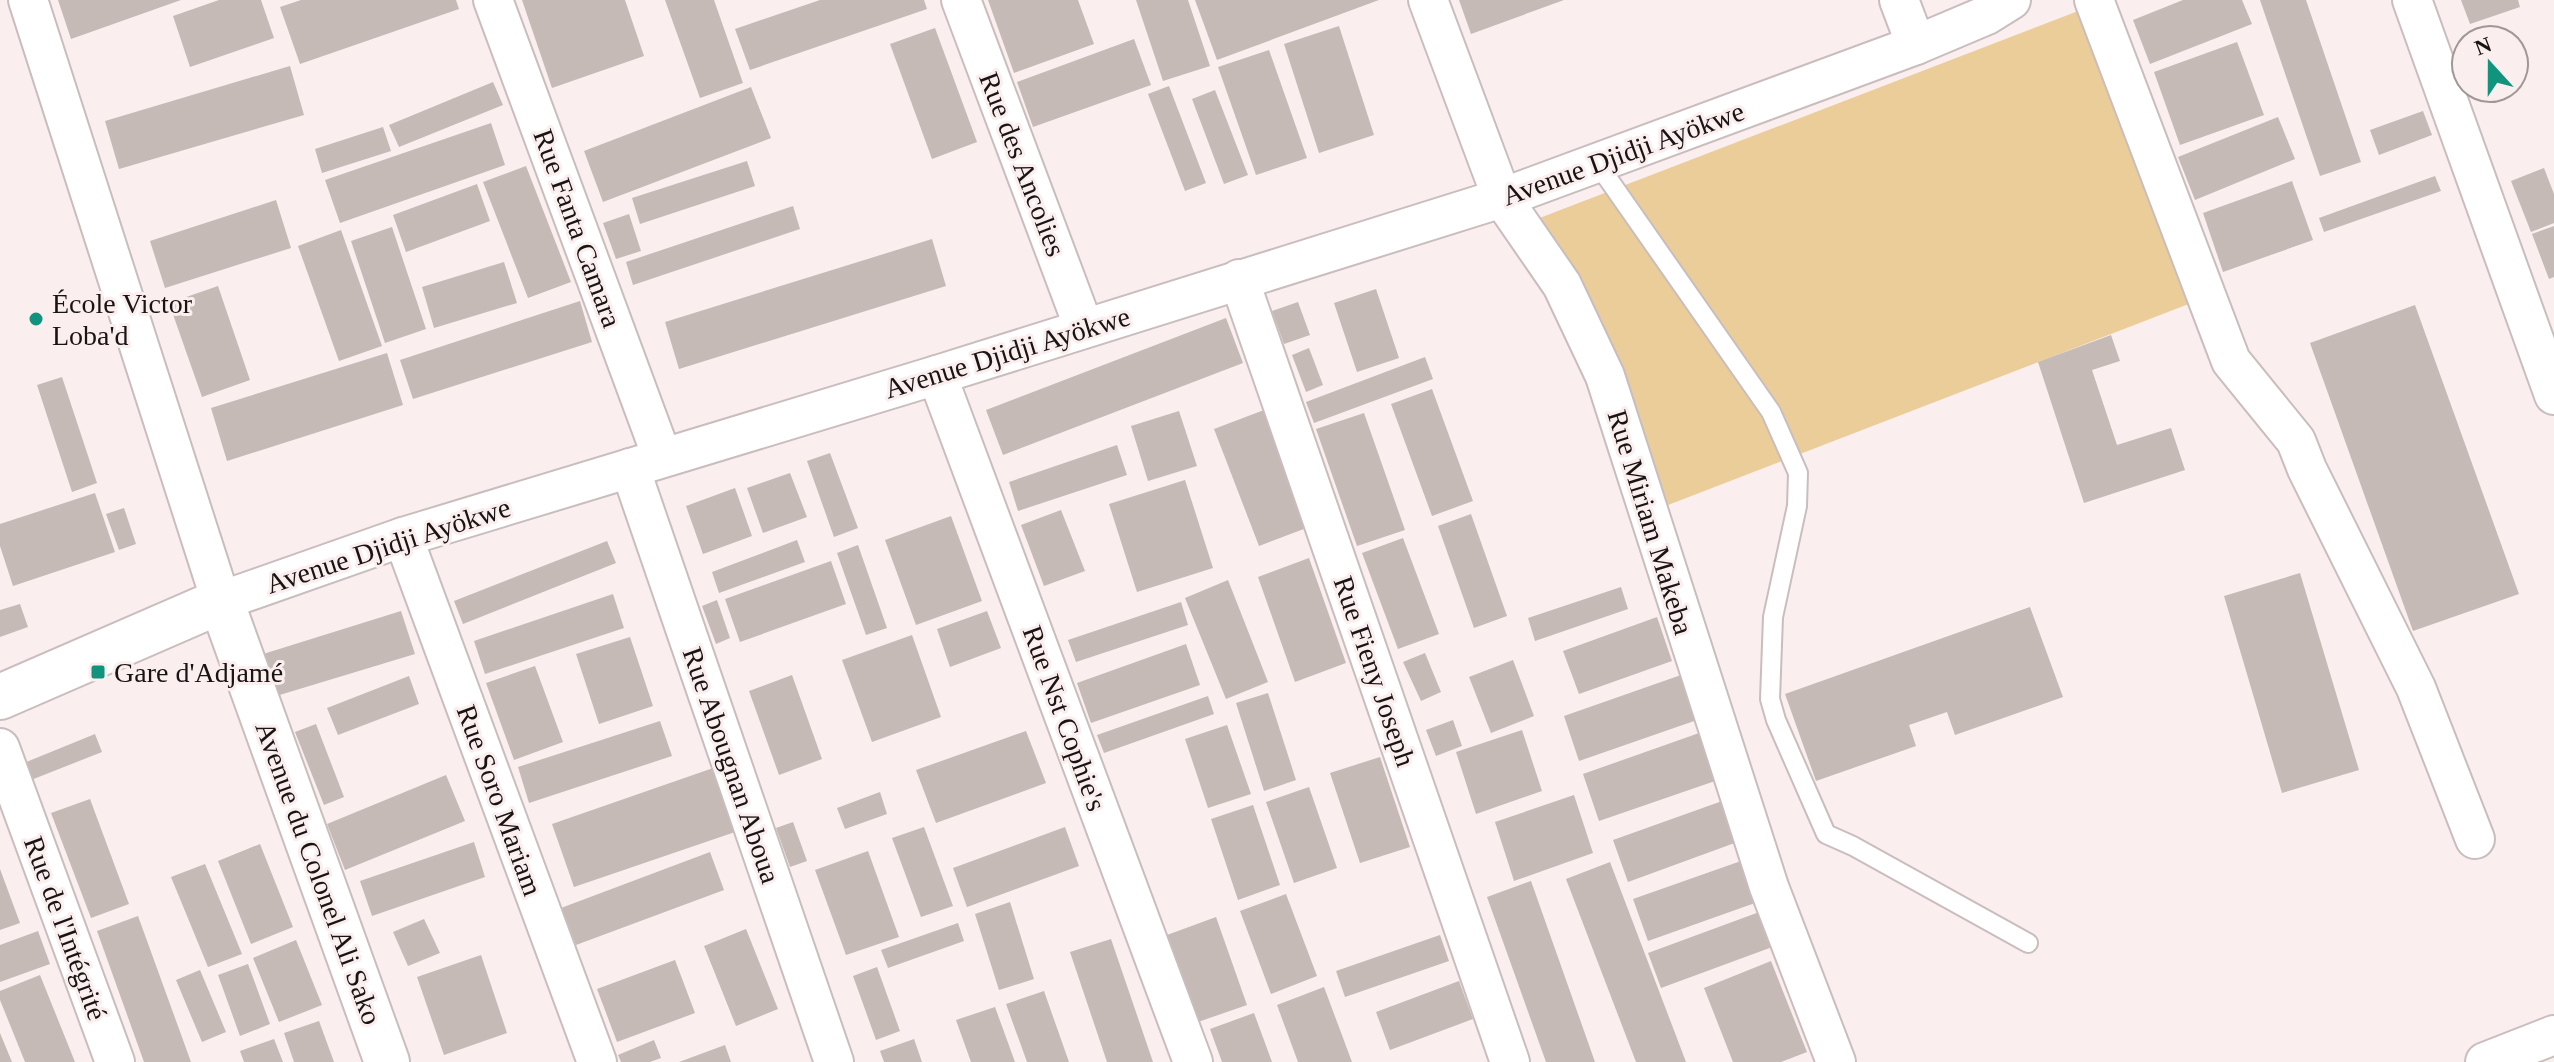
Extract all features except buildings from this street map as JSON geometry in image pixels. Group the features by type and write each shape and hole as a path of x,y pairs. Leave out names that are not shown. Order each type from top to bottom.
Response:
{"street":[{"name":"Avenue du Colonel Ali Sako","path":"28,0 221,601 387,1062"},
{"name":"Rue Fanta Camara","path":"493,0 646,462"},
{"name":"Rue des Ancolies","path":"961,0 1084,328"},
{"name":"Rue Miriam Makeba","path":"1428,0 1502,198 1562,285 1605,376 1769,887 1836,1062"},
{"path":"1899,0 1916,45"},
{"name":"Avenue Djidji Ayökwe","path":"0,697 221,601 403,537 937,375 1502,198 1916,45 1987,15 2011,0"},
{"path":"2094,0 2231,361 2296,441 2416,688 2475,839"},
{"path":"2412,0 2554,394"},
{"name":"Rue Fieny Joseph","path":"1239,279 1510,1062"},
{"name":"Rue Nst Cophie's","path":"937,375 1193,1062"},
{"name":"Rue Abougnan Aboua","path":"646,462 834,1062"},
{"name":"Rue Soro Mariam","path":"403,537 597,1062"},
{"name":"Rue de l'Intégrité","path":"0,748 115,1062"},
{"path":"2485,1062 2554,1035"}],"lane":[{"path":"1597,163 1771,412 1798,473 1797,506 1773,617 1770,699 1776,720 1826,834 2028,943"}],"shaded area":[{"path":"2086,8 2199,300 1637,517 1524,224"}],"place":[{"name":"École Victor Loba'd","path":"36,319"},
{"name":"Gare d'Adjamé","path":"98,672"}]}
